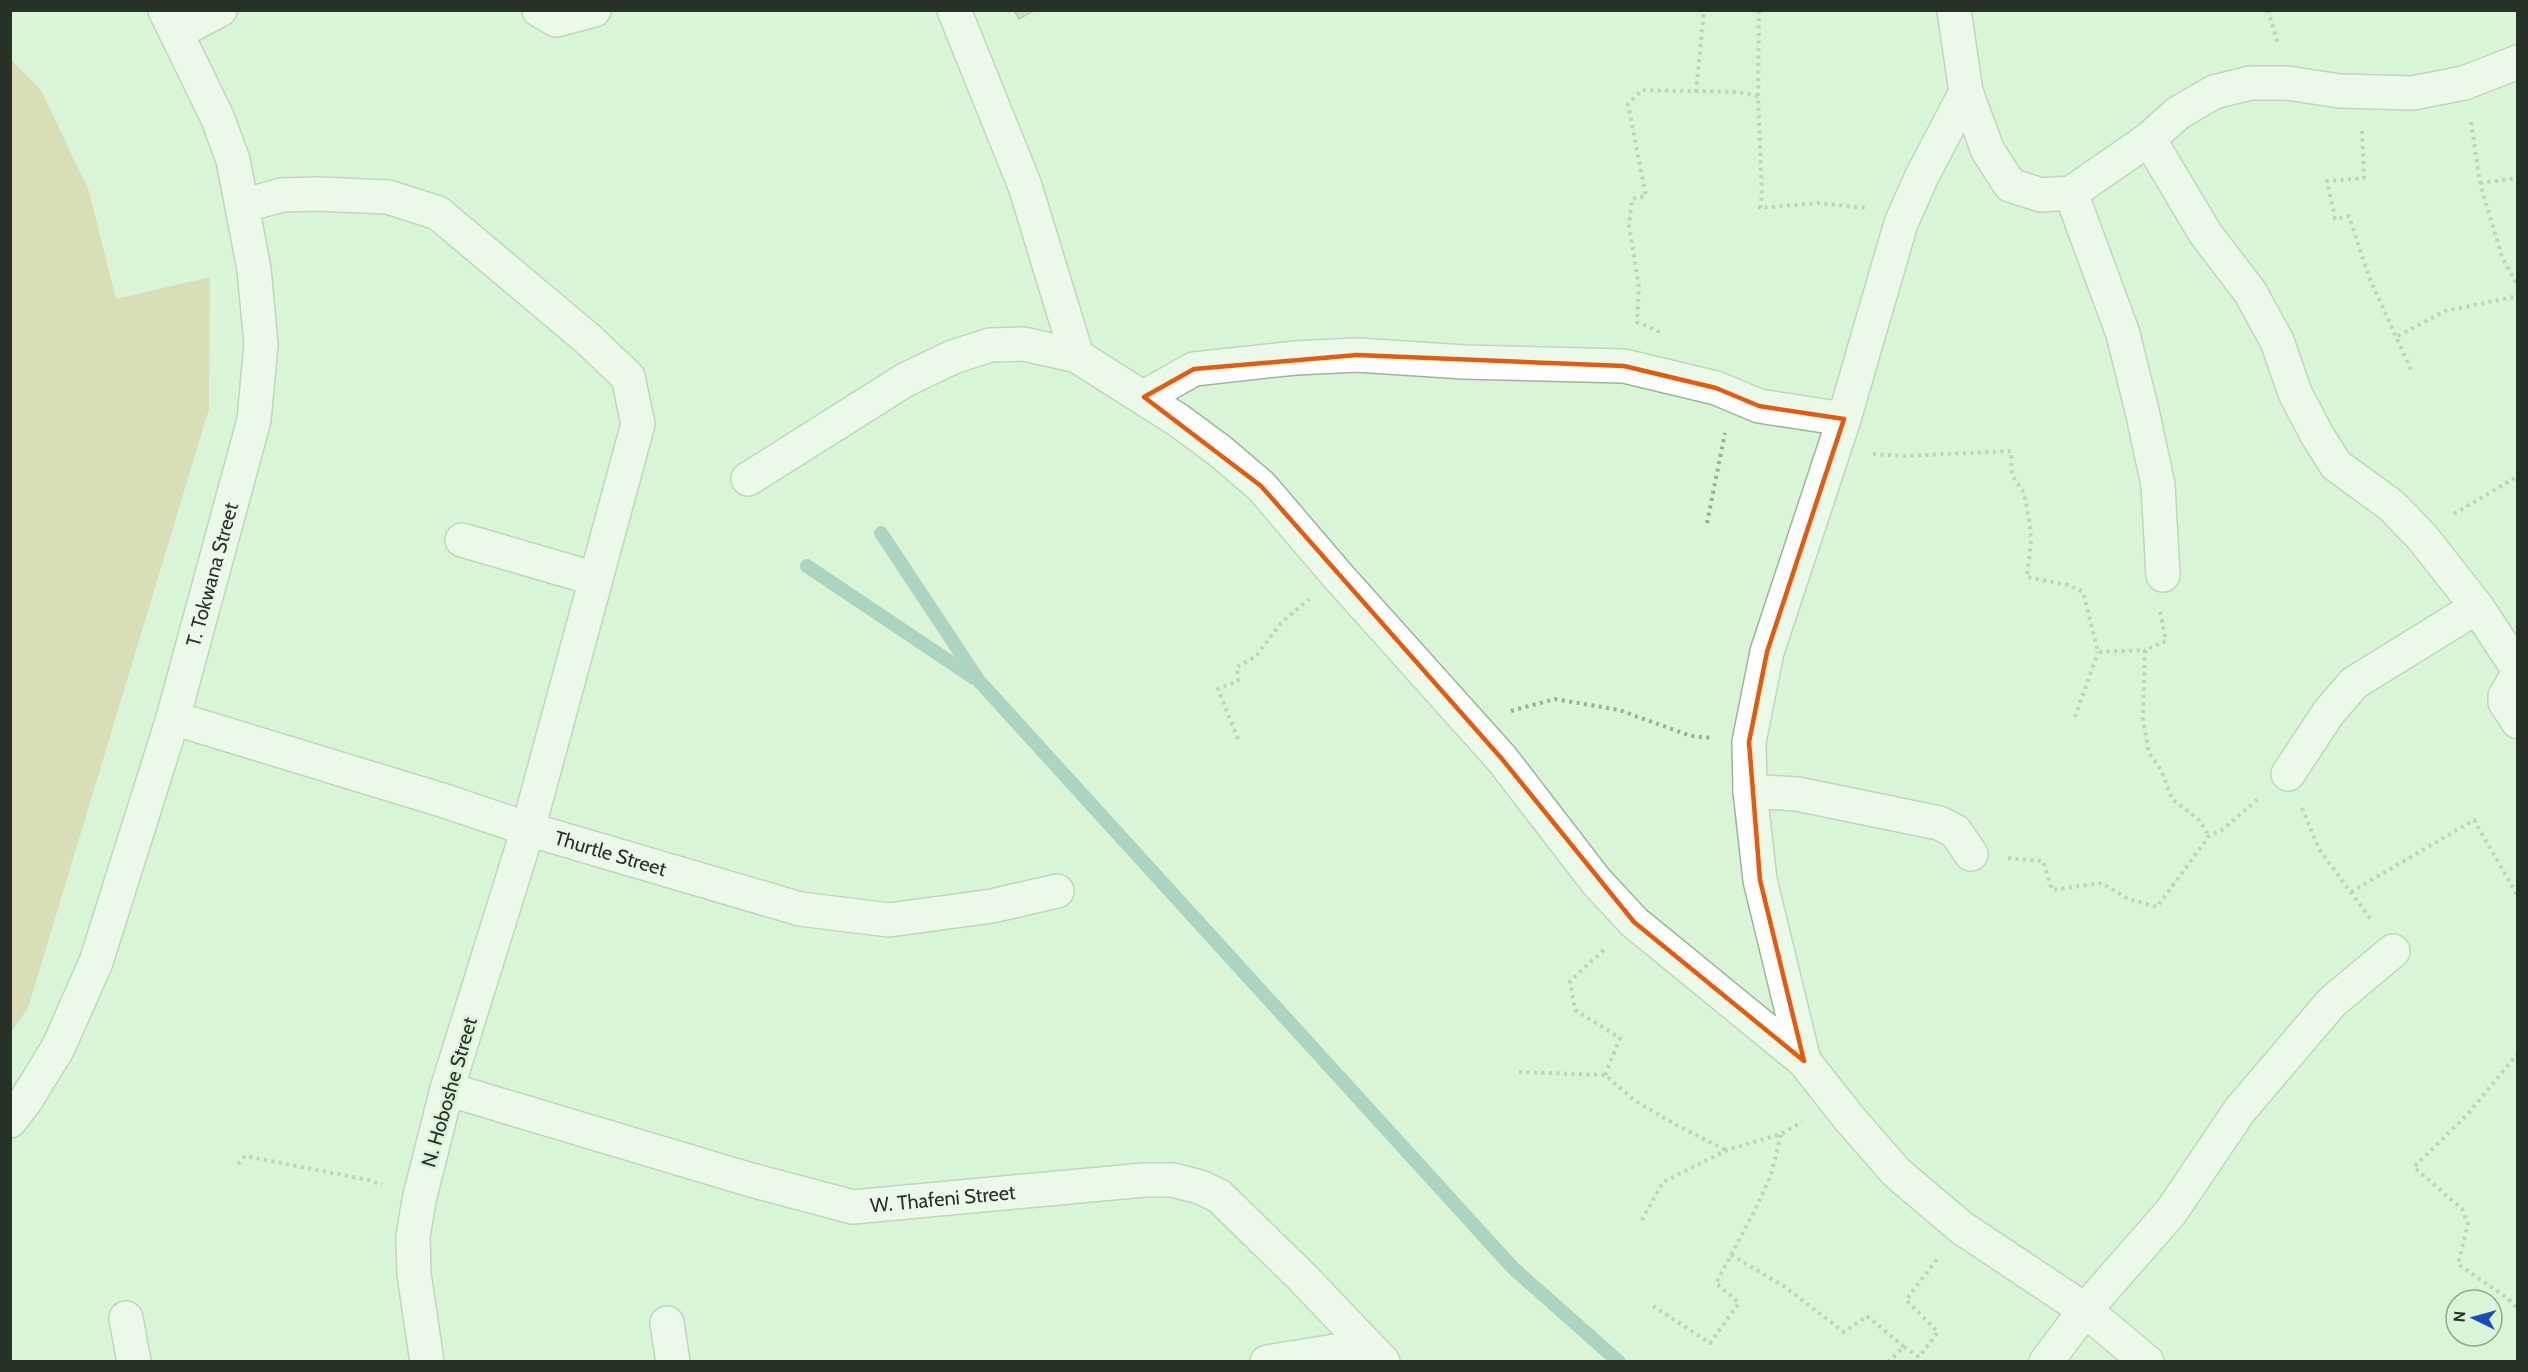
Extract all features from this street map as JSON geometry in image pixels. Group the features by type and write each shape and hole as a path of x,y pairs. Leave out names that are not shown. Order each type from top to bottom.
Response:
{"street":[{"path":"171,22 220,10"},
{"path":"539,10 556,20 594,10"},
{"path":"954,10 1025,186 1077,356"},
{"path":"1954,10 1966,92 1988,151 2010,186 2040,195 2071,193 2149,139 2178,113 2214,92 2250,83 2287,83 2340,91 2413,93 2464,83 2517,62"},
{"name":"T. Tokwana Street","path":"10,1121 26,1100 58,1048 96,962 172,718 254,420 261,344 254,268 233,160 218,119 171,22"},
{"path":"1804,1061 1760,880 1750,791 1749,742 1767,652 1839,434 1901,223 1922,176 1966,92"},
{"path":"2149,139 2205,233 2250,292 2277,341 2295,393 2336,465 2391,505 2422,537 2477,608 2517,669"},
{"path":"2071,193 2123,334 2143,415 2158,485 2163,575"},
{"name":"N. Hoboshe Street","path":"242,206 282,195 317,194 388,197 438,213 588,339 628,377 638,424 528,829 447,1089 419,1200 413,1236 414,1274 427,1362"},
{"path":"748,479 905,380 953,357 990,345 1024,344 1077,356 1144,397 1220,451 1261,486 1337,575 1502,759 1596,881 1634,922 1804,1061 1897,1173 1962,1228 2085,1310 2147,1362"},
{"path":"1144,397 1194,369 1306,358 1357,356 1624,366 1716,388 1839,434"},
{"path":"462,540 596,579"},
{"path":"2288,774 2329,712 2354,683 2477,608"},
{"path":"2517,675 2505,696 2505,702 2517,722"},
{"name":"Thurtle Street","path":"172,718 445,801 528,829 800,909 889,920 992,906 1057,891"},
{"path":"1750,791 1797,794 1939,823 1955,831 1971,854"},
{"path":"2046,1362 2085,1310 2171,1212 2240,1110 2332,1002 2393,951"},
{"name":"W. Thafeni Street","path":"447,1089 752,1180 853,1207 1144,1180 1173,1180 1200,1187 1219,1196 1258,1232 1374,1354"},
{"path":"126,1318 134,1362"},
{"path":"667,1323 673,1362"},
{"path":"1267,1362 1374,1354"}],"path":[{"path":"1696,92 1704,10"},
{"path":"1759,10 1758,96 1762,196 1760,208 1818,203 1861,206 1901,223"},
{"path":"2464,83 2477,151 2480,183 2502,257 2517,287"},
{"path":"1654,373 1658,331 1637,322 1639,287 1629,225 1632,199 1646,196 1628,104 1642,90 1738,92 1758,96"},
{"path":"2361,92 2364,177 2327,181 2335,219 2349,216 2369,278 2398,336 2412,372"},
{"path":"2480,183 2517,178"},
{"path":"2398,336 2445,311 2517,296"},
{"path":"1707,523 1732,395"},
{"path":"1839,434 1905,456 2011,451 2012,474 2024,493 2030,525 2031,541 2027,577 2068,585 2083,591 2098,652 2075,717"},
{"path":"2422,537 2469,503 2517,476"},
{"path":"1238,739 1218,689 1238,681 1237,667 1256,656 1281,623 1337,575"},
{"path":"2098,652 2145,650 2166,641 2156,594 2163,575"},
{"path":"2145,650 2144,720 2149,753 2161,770 2172,800 2199,820 2209,836"},
{"path":"1475,729 1504,713 1555,699 1618,710 1691,736 1749,742"},
{"path":"1971,854 2043,861 2052,890 2102,883 2128,899 2157,906 2209,836 2222,830 2288,774 2319,849 2393,951"},
{"path":"2351,892 2474,820 2517,892"},
{"path":"1605,1075 1620,1038 1575,1010 1570,981 1634,922"},
{"path":"2517,1053 2467,1115 2414,1167 2462,1209 2468,1224 2458,1264 2507,1298 2517,1309"},
{"path":"1519,1072 1605,1075 1634,1100 1676,1125 1727,1150"},
{"path":"1641,1220 1664,1182 1727,1150 1781,1134 1837,1103"},
{"path":"1653,1306 1710,1343 1738,1303 1716,1282 1771,1175 1781,1134"},
{"path":"238,1164 245,1156 368,1180 419,1200"},
{"path":"1731,1255 1785,1287 1844,1332 1867,1316 1919,1357 1938,1332 1906,1300 1962,1228"},
{"path":"1888,1362 1904,1347"}],"highlighted area":[{"path":"1357,355 1624,366 1716,388 1759,406 1844,419 1767,652 1749,742 1760,880 1804,1061 1634,922 1502,759 1261,486 1144,397 1194,369"}],"shaded area":[{"path":"11,60 41,90 89,191 116,299 210,277 209,409 28,1008 11,1032"}],"building":[{"path":"1014,10 1035,10 1019,19"}],"waterway":[{"path":"881,533 979,681 1513,1268 1619,1362"},
{"path":"807,566 974,678"}]}
